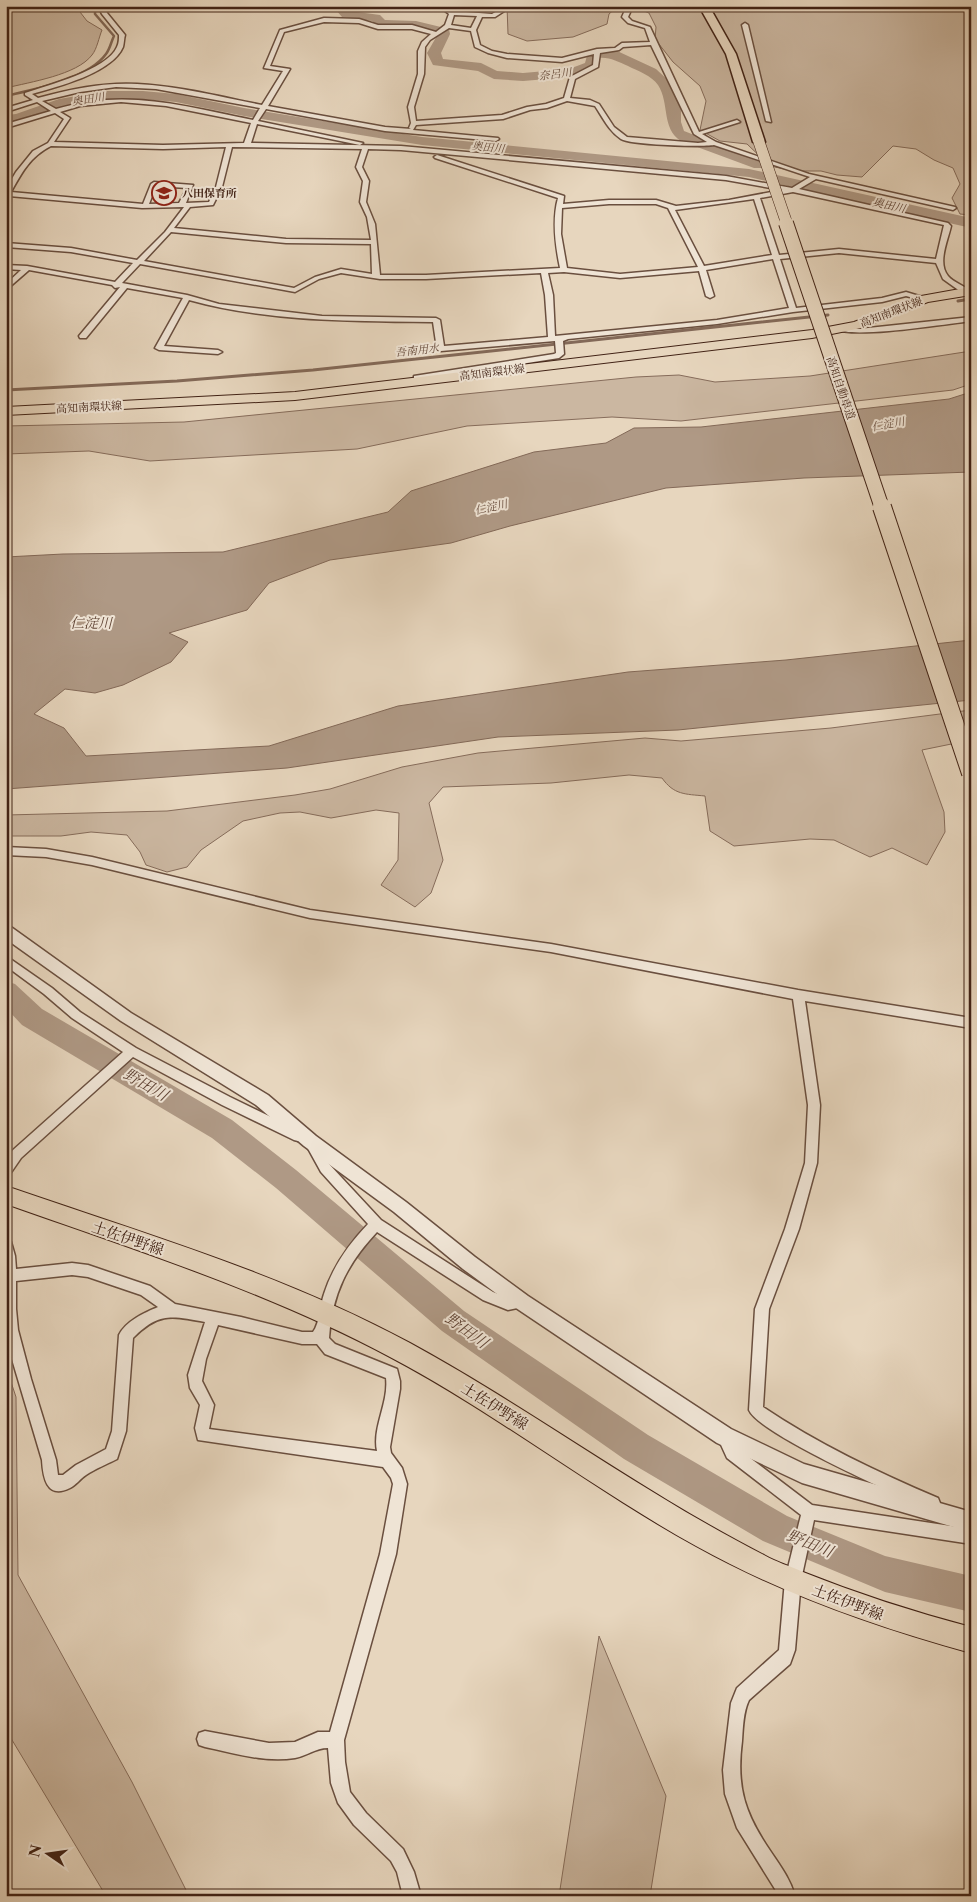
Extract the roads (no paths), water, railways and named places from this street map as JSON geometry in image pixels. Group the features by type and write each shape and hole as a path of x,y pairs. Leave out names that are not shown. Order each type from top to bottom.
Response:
{"highway":[{"name":"高知自動車道","path":"704,6 731,54 971,773"}],"main road":[{"name":"高知南環状線","path":"6,411 295,396 340,391 840,329 874,319 925,299 969,292"},
{"name":"土佐伊野線","path":"6,1195 274,1290 324,1320 400,1350 487,1399 660,1512 751,1562 794,1572 875,1613 971,1640"}],"street":[{"path":"50,144 67,118 27,94 96,68 112,58 121,47 122,35 104,13 101,6"},
{"path":"441,6 452,13 493,16 510,6"},
{"path":"630,6 625,17 630,22 647,26 653,43 697,134 714,142 815,177 953,208"},
{"path":"448,27 452,13"},
{"path":"480,15 473,30 477,46 490,52 507,56 562,60 598,54 622,46 653,43"},
{"path":"246,145 254,122 287,69 267,68 282,31 324,20 360,21 378,27 412,27 438,33"},
{"path":"745,25 769,121"},
{"path":"402,146 414,124 411,112 422,72 420,61 425,42 448,27 473,30"},
{"path":"567,99 572,78 596,66 598,54"},
{"path":"6,110 92,87 129,84 156,87 409,134 496,139"},
{"path":"414,124 504,117 528,108 547,106 567,99 590,102 597,105 612,128 625,139 698,145 714,142"},
{"path":"6,126 79,104 121,100 166,104 387,148"},
{"path":"697,134 737,122"},
{"path":"229,146 219,187 210,204 145,206 7,195 8,189 18,173 35,152 50,144 246,145 365,148 402,146 701,175 793,190 946,224 948,226 939,261 941,274 946,280 969,292"},
{"path":"402,146 562,197 558,206 557,227 564,270"},
{"path":"365,148 359,167 366,181 361,196 362,206 369,214 372,224 376,276"},
{"path":"762,164 779,164"},
{"path":"558,206 609,202 656,202 672,208 757,198 793,190 815,177"},
{"path":"115,286 169,230 185,204 191,186 154,184 145,206"},
{"path":"757,198 793,310"},
{"path":"672,208 702,268 710,296"},
{"path":"169,230 286,241 374,242"},
{"path":"6,245 72,250 294,290 326,274 341,272 376,276 426,277 564,270 620,276 839,251 857,251 939,261"},
{"path":"6,267 27,268 115,286 187,297 219,306 322,318 436,320 441,349 717,322 793,310 882,300 906,294 925,299"},
{"path":"6,288 27,268"},
{"path":"340,391 560,354 544,272"},
{"path":"83,336 124,287"},
{"path":"187,297 159,348 218,352"},
{"path":"840,329 859,331 971,319"},
{"path":"6,850 46,853 92,861 310,914 551,948 798,995 971,1023"},
{"path":"6,932 126,1017 262,1100 310,1141 400,1207 469,1263 522,1302 724,1436 802,1473 971,1522"},
{"path":"6,960 128,1055 310,1141 325,1168 376,1224 488,1296 508,1304 522,1302"},
{"path":"798,995 814,1105 811,1164 792,1229 762,1309 756,1410 781,1428 861,1472 940,1506 971,1514"},
{"path":"6,1170 17,1154 128,1055"},
{"path":"6,1246 9,1254 10,1276 8,1295 11,1329 49,1460 51,1478 54,1483 66,1482 81,1470 112,1454 119,1430 126,1335 143,1320 161,1312 172,1310 302,1338 315,1338 319,1335 337,1278 351,1252 376,1224"},
{"path":"10,1276 72,1269 88,1272 145,1290 172,1310"},
{"path":"213,1318 194,1380 197,1391 207,1406 201,1431 203,1435 253,1440 387,1460"},
{"path":"324,1320 322,1340 330,1349 392,1374 394,1385 383,1449 387,1460 399,1474 400,1484 389,1546 336,1740 337,1770 344,1797 368,1828 395,1851 408,1878 412,1896"},
{"path":"724,1436 732,1453 809,1512 965,1536 971,1533"},
{"path":"786,1896 783,1885 744,1824 733,1790 732,1779 739,1703 743,1694 784,1658 791,1620 794,1572 809,1512"},
{"path":"205,1739 268,1751 296,1750 318,1740 336,1740"}],"water":[{"name":"仁淀川","path":"971,392 971,472 804,478 666,488 510,526 451,543 330,560 269,583 247,610 169,633 188,642 171,662 123,685 95,693 65,689 34,714 64,728 86,756 269,746 398,706 628,672 786,660 971,640 971,700 678,730 498,737 287,768 6,789 6,557 63,554 223,552 388,512 411,491 534,452 606,443 634,428 701,427 949,399"}],"waterway":[{"path":"6,96 60,82 98,63 107,52 114,36 95,14 95,6"},
{"name":"奈呂川","path":"345,6 342,10 346,14 376,18 382,24 416,25 444,32 434,53 438,62 481,67 494,75 523,77 571,73 591,65 593,55 610,53 651,72 664,83 674,109 674,122 678,133 686,138 759,165"},
{"name":"奥田川","path":"6,119 18,118 59,103 107,95 143,95 176,98 244,112 422,141 749,173 971,223"},
{"name":"吾南用水","path":"958,301 971,299"},
{"name":"吾南用水","path":"6,390 177,381 313,370 828,315"},
{"name":"野田川","path":"6,991 32,1017 222,1129 286,1179 453,1321 636,1447 775,1529 885,1574 971,1594"}],"tunnel":[{"path":"737,122 769,121"}],"place":[{"name":"八田保育所","path":"164,193"}]}
